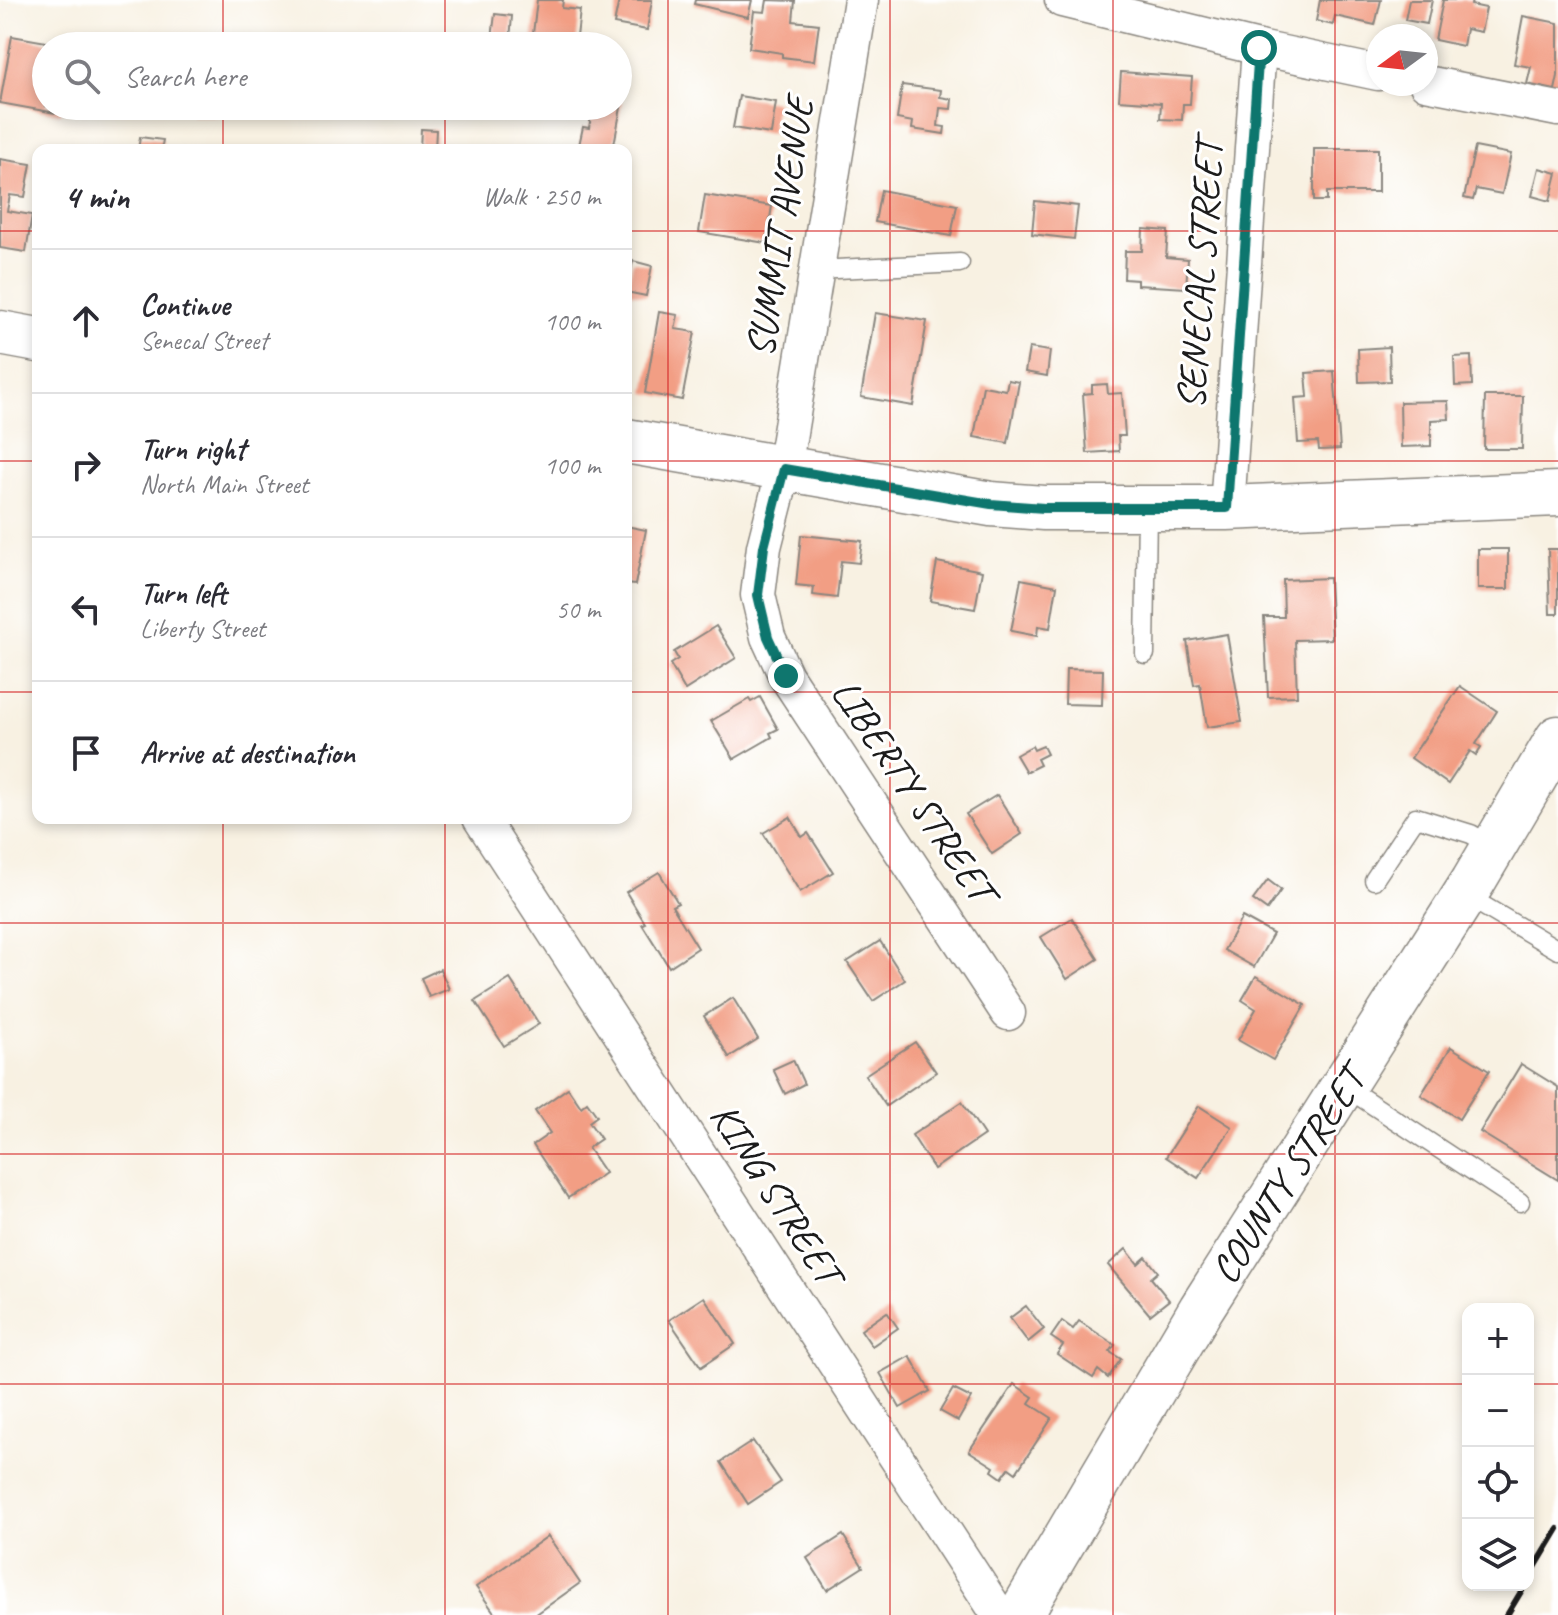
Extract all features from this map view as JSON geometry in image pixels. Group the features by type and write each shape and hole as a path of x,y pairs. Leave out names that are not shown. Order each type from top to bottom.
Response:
{"street":[{"name":"SUMMIT AVENUE","path":"784,469 861,0"},
{"path":"1062,0 1366,70"},
{"name":"SENECAL STREET","path":"1227,508 1259,48"},
{"path":"1438,85 1558,109"},
{"path":"0,333 32,339"},
{"path":"632,442 991,504 1044,508 1227,508 1558,494"},
{"name":"LIBERTY STREET","path":"784,469 764,547 758,595 768,637 786,676 1008,1013"},
{"name":"COUNTY STREET","path":"1020,1615 1201,1309 1554,754"},
{"name":"KING STREET","path":"484,824 999,1615"}],"lane":[{"path":"816,270 960,263"},
{"path":"1145,654 1147,509"},
{"path":"1374,880 1416,817 1471,834 1494,847"},
{"path":"1465,895 1558,950"},
{"path":"1344,1086 1520,1202"}],"building":[{"path":"537,0 563,0 562,8 580,10 578,32 533,32"},
{"path":"619,0 652,0 647,30 614,24"},
{"path":"695,0 752,0 748,17 694,4"},
{"path":"767,0 795,1 793,21 819,24 814,61 749,48 754,11 765,12"},
{"path":"1320,0 1381,0 1375,24 1335,16 1333,25 1316,21"},
{"path":"1409,0 1432,0 1427,24 1405,20"},
{"path":"1443,0 1472,0 1471,5 1486,8 1481,32 1466,29 1463,46 1438,41"},
{"path":"495,14 512,16 511,32 493,32"},
{"path":"1523,16 1558,23 1555,90 1527,84 1531,67 1514,64"},
{"path":"12,36 32,39 32,109 0,103"},
{"path":"1121,72 1192,77 1190,104 1183,104 1182,120 1160,119 1161,103 1119,100"},
{"path":"902,85 941,90 940,97 952,99 951,109 940,108 938,126 945,127 944,134 912,129 913,122 897,119"},
{"path":"739,96 776,102 771,134 733,128"},
{"path":"590,120 619,120 614,144 579,144 583,127 589,128"},
{"path":"421,129 436,130 435,144 420,144"},
{"path":"140,137 163,140 162,144 139,144"},
{"path":"1475,147 1511,154 1502,194 1476,189 1473,200 1464,198"},
{"path":"1314,149 1378,149 1378,192 1327,192 1327,201 1314,201"},
{"path":"0,159 31,164 25,197 10,195 7,211 32,215 26,252 0,248"},
{"path":"1539,168 1557,173 1550,201 1532,196"},
{"path":"881,190 957,205 951,236 875,222"},
{"path":"705,195 772,206 766,243 699,232"},
{"path":"1035,201 1078,206 1074,239 1032,234"},
{"path":"1143,229 1168,231 1166,257 1188,259 1186,288 1137,285 1137,280 1124,279 1125,251 1142,251"},
{"path":"633,261 652,266 646,296 632,293"},
{"path":"659,312 678,315 675,329 695,332 682,400 645,393"},
{"path":"875,313 927,321 913,406 861,397"},
{"path":"1389,347 1390,381 1359,382 1358,349"},
{"path":"1029,348 1050,351 1047,376 1025,372"},
{"path":"1471,356 1472,385 1455,386 1454,357"},
{"path":"1334,371 1340,449 1319,450 1318,442 1298,443 1295,398 1308,397 1306,373"},
{"path":"1008,380 1019,382 1008,443 974,437 983,386 1006,390"},
{"path":"1107,384 1108,394 1122,393 1125,436 1118,436 1119,451 1087,453 1083,394 1092,393 1092,385"},
{"path":"1485,396 1523,396 1522,449 1484,449"},
{"path":"1448,401 1449,419 1431,420 1431,446 1401,447 1400,402"},
{"path":"632,527 646,530 635,585 632,585"},
{"path":"801,535 862,541 859,563 841,561 837,598 813,595 814,587 796,585"},
{"path":"1478,549 1508,549 1508,589 1478,589"},
{"path":"1548,549 1558,549 1558,614 1550,614"},
{"path":"937,562 982,571 975,609 930,601"},
{"path":"1329,578 1332,639 1295,640 1297,696 1268,697 1264,617 1284,617 1283,580"},
{"path":"1021,579 1057,586 1050,628 1038,626 1037,636 1011,631"},
{"path":"716,626 736,658 685,690 670,664 678,659 674,652"},
{"path":"1227,634 1242,722 1207,727 1200,684 1194,685 1187,641"},
{"path":"1066,669 1103,670 1102,705 1065,704"},
{"path":"1460,686 1497,711 1476,744 1481,747 1476,755 1470,751 1448,784 1411,758"},
{"path":"760,697 778,729 770,733 772,737 734,759 711,721 749,699 751,702"},
{"path":"1032,746 1034,750 1043,746 1047,754 1037,759 1040,765 1026,772 1016,755"},
{"path":"997,795 1022,834 992,854 966,814"},
{"path":"790,817 802,837 808,833 833,872 800,892 763,833"},
{"path":"659,872 678,903 672,906 698,948 669,967 626,892"},
{"path":"1268,880 1281,890 1267,910 1253,900"},
{"path":"1242,917 1273,934 1254,967 1224,950"},
{"path":"1072,918 1098,959 1067,979 1041,937"},
{"path":"880,941 905,980 873,1001 847,962"},
{"path":"440,969 449,989 429,997 421,978"},
{"path":"1256,976 1305,1005 1273,1060 1238,1040 1256,1009 1242,1000"},
{"path":"510,979 539,1024 504,1046 475,1001"},
{"path":"733,998 758,1039 729,1057 704,1016"},
{"path":"915,1042 936,1072 886,1106 865,1075"},
{"path":"1451,1047 1489,1071 1459,1119 1421,1095"},
{"path":"793,1060 804,1084 785,1094 773,1069"},
{"path":"1521,1064 1558,1087 1558,1180 1480,1132"},
{"path":"568,1088 581,1107 587,1102 597,1116 589,1122 601,1139 588,1148 605,1173 568,1198 533,1145 550,1133 535,1111"},
{"path":"962,1102 984,1135 934,1169 912,1135"},
{"path":"1199,1106 1232,1127 1198,1178 1166,1157"},
{"path":"1126,1249 1138,1264 1146,1257 1158,1272 1151,1278 1169,1300 1150,1315 1108,1265"},
{"path":"704,1297 735,1344 701,1367 669,1320"},
{"path":"1026,1306 1044,1329 1028,1342 1010,1318"},
{"path":"887,1312 898,1328 872,1346 861,1330"},
{"path":"1062,1321 1073,1329 1079,1321 1115,1345 1110,1352 1121,1359 1108,1378 1098,1370 1093,1378 1057,1354 1063,1345 1051,1337"},
{"path":"910,1356 930,1391 900,1408 880,1373"},
{"path":"1014,1384 1033,1397 1029,1403 1052,1418 1016,1473 1009,1468 1002,1478 992,1471 994,1467 969,1451"},
{"path":"953,1389 971,1398 958,1421 940,1411"},
{"path":"753,1441 781,1482 748,1504 721,1462"},
{"path":"843,1535 863,1567 827,1590 807,1558"},
{"path":"548,1536 580,1583 535,1615 496,1615 476,1587"}],"railway":[{"path":"1534,1569 1558,1529"},
{"path":"1507,1615 1521,1591"}],"route":[{"path":"786,676 768,637 758,595 764,547 784,469 991,504 1044,508 1227,508 1259,48"}]}
